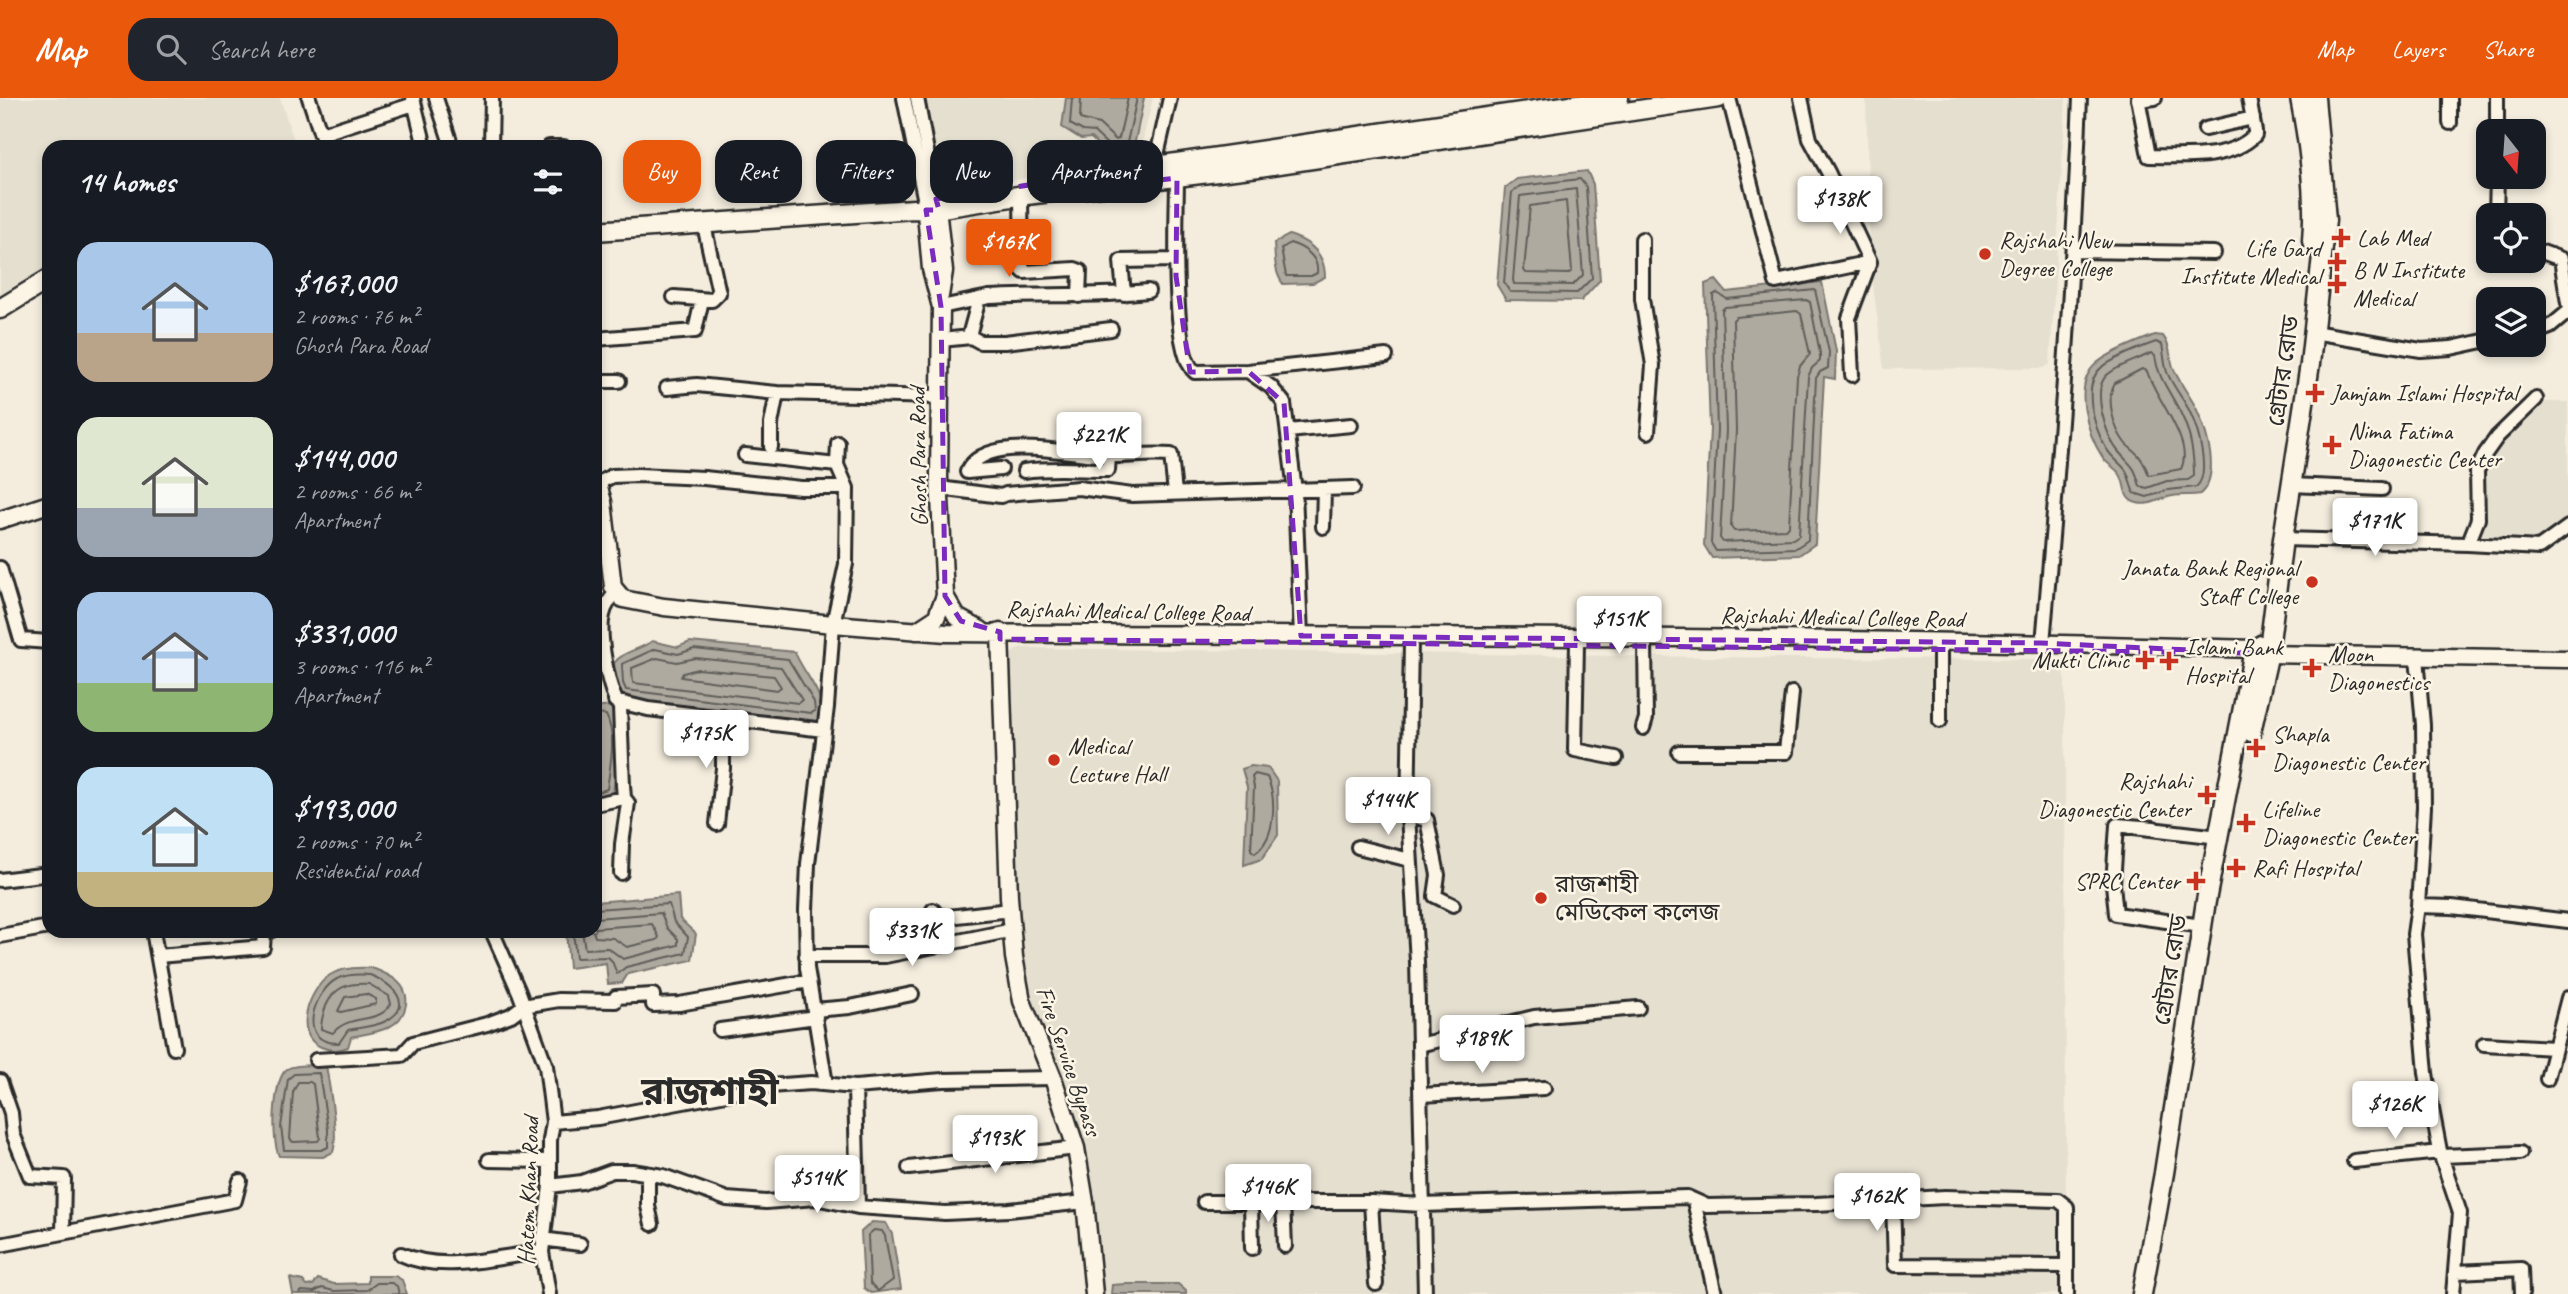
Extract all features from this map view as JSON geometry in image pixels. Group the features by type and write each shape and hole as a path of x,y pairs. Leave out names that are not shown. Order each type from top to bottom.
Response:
{"highway":[{"path":"1163,172 1619,98"},
{"path":"1163,175 1177,177 1718,98"},
{"name":"গ্রেটার রোড","path":"2147,1292 2214,896 2219,836 2261,652 2302,362 2313,220 2306,128 2300,98"},
{"name":"গ্রেটার রোড","path":"2186,1054 2202,926 2283,539 2313,332 2326,220 2315,98"},
{"path":"928,206 975,191 1027,186"},
{"path":"602,231 704,225 1027,195"},
{"path":"0,309 42,283"},
{"path":"0,318 42,294"}],"main road":[{"name":"Ghosh Para Road","path":"928,206 944,271 938,310 941,340 939,488 945,596 953,613 967,624 992,634"},
{"path":"602,499 614,587 624,599 664,607 833,624 992,634"},
{"path":"0,520 42,506"},
{"path":"916,631 936,618 945,596"},
{"name":"Rajshahi Medical College Road","path":"992,634 1666,637 2043,643 2261,652"},
{"name":"Rajshahi Medical College Road","path":"992,634 2261,652"},
{"name":"Fire Service Bypass","path":"992,634 1014,957 1022,1001 1053,1078 1076,1148 1085,1202 1094,1294"},
{"path":"2261,652 2568,659"}],"street":[{"path":"309,98 323,140"},
{"path":"436,98 450,140"},
{"path":"491,140 492,98"},
{"path":"904,98 928,206"},
{"path":"917,98 928,206"},
{"path":"1161,140 1170,98"},
{"path":"1728,98 1776,282 1870,262"},
{"path":"1801,98 1810,139 1870,262 1849,318 1852,375"},
{"path":"2043,643 2057,488 2080,98"},
{"path":"2155,98 2138,99 2149,156 2218,154 2254,137 2249,98"},
{"path":"2450,98 2450,123"},
{"path":"2497,98 2497,119"},
{"path":"325,140 414,101 423,140"},
{"path":"2205,129 2253,118"},
{"path":"1177,177 1176,260 1183,346 1189,367 1195,372 1248,371 1386,356"},
{"path":"1021,196 1021,270 1080,271 1079,296"},
{"path":"674,297 712,300 719,293 704,225"},
{"path":"1642,239 1642,299 1653,365 1648,432"},
{"path":"2073,251 2214,253"},
{"path":"2546,254 2561,260 2568,303"},
{"path":"1124,294 1121,261 1176,260"},
{"path":"938,310 989,297 1045,294 1079,296 1148,291"},
{"path":"971,337 979,299"},
{"path":"602,338 695,331 702,300"},
{"path":"2546,328 2568,312"},
{"path":"941,340 971,337 980,342 1006,342 1111,329"},
{"path":"2313,332 2421,351 2476,343"},
{"path":"1248,371 1271,387 1284,403 1295,491 1301,636"},
{"path":"602,381 619,381"},
{"path":"667,388 696,385 777,394 940,397"},
{"path":"771,447 771,424 777,394"},
{"path":"2468,544 2478,519 2477,471 2497,437 2536,399"},
{"path":"1288,430 1352,425"},
{"path":"826,1084 806,956 808,864 833,624 846,564 847,488 837,465 838,443"},
{"path":"1001,469 967,472 976,460 992,452 1006,450 1034,449 1110,456 1150,453 1171,455 1175,493"},
{"path":"745,455 837,465"},
{"path":"1024,471 1052,468 1108,470 1110,456"},
{"path":"602,482 611,476 638,475 704,478 801,488 847,488"},
{"path":"2291,485 2382,489"},
{"path":"939,488 1001,496 1079,488 1132,495 1353,488"},
{"path":"1323,527 1324,489"},
{"path":"2283,539 2539,548 2568,527"},
{"path":"0,568 21,640 42,642"},
{"path":"617,591 607,604 602,617 609,678 615,701 620,707 624,798 628,803 621,873"},
{"path":"1411,642 1408,816 1421,1095 1425,1294"},
{"path":"1577,643 1575,750 1616,758"},
{"path":"1643,728 1646,718 1645,643"},
{"path":"1940,647 1940,721"},
{"path":"2417,657 2424,776 2418,906 2414,934 2426,1073 2440,1154 2460,1213 2453,1294"},
{"path":"1679,752 1786,752 1792,692"},
{"path":"615,701 648,709 824,730"},
{"path":"716,824 723,768 723,717"},
{"path":"602,803 624,798"},
{"path":"1408,816 1427,820 1437,875 1434,896 1453,905"},
{"path":"2202,926 2116,914 2113,884 2117,825 2219,836"},
{"path":"1358,847 1410,860"},
{"path":"0,880 42,875"},
{"path":"2418,906 2452,907 2568,921"},
{"path":"933,910 938,916 948,917 1010,910"},
{"path":"0,936 42,928"},
{"path":"806,956 885,956 1013,930"},
{"path":"154,938 174,1048"},
{"path":"158,956 262,947 263,938"},
{"name":"Hatem Khan Road","path":"495,938 519,992 546,1066 553,1122 550,1140 550,1186 542,1245 549,1294"},
{"path":"316,1060 401,1055 413,1043 435,1035 486,1024 523,1006 559,1000 615,1001 616,998 653,995 653,1005 679,1004 809,981"},
{"path":"720,1030 912,994"},
{"path":"2547,1079 2568,998"},
{"path":"1419,1045 1534,1017 1637,1008"},
{"path":"2484,1044 2554,1048"},
{"path":"553,1122 625,1114 769,1086 826,1084 855,1087 943,1080 1053,1078"},
{"path":"0,1081 11,1113 13,1134 30,1176 64,1178 63,1233"},
{"path":"855,1087 858,1207"},
{"path":"1421,1095 1544,1088"},
{"path":"909,1168 1076,1148"},
{"path":"2354,1161 2440,1154 2520,1153"},
{"path":"489,1160 550,1161"},
{"path":"550,1186 582,1182 612,1171 672,1179 727,1199 766,1202 815,1198 858,1207 945,1213 1085,1202"},
{"path":"648,1174 648,1206 652,1224"},
{"path":"0,1245 235,1200 240,1181"},
{"path":"1204,1202 1371,1202 1422,1205 1687,1198 1706,1206 1945,1197 2058,1200 2067,1207 2067,1294"},
{"path":"1893,1199 1895,1265 2067,1266"},
{"path":"1694,1201 1715,1294"},
{"path":"1251,1202 1252,1248"},
{"path":"1283,1202 1285,1246"},
{"path":"1371,1202 1376,1284"},
{"path":"401,1254 418,1262 463,1262 542,1245 580,1244"},
{"path":"2456,1272 2521,1269 2522,1294"}],"highlighted area":[{"path":"1156,166 1150,181 1177,178 1176,276 1190,372 1248,371 1284,403 1301,636 2041,643 2254,653 1000,639 1000,632 961,621 945,596 941,307 926,210 939,210 936,199"}],"shaded area":[{"path":"0,98 280,98 294,140 42,140 42,277 0,302"},
{"path":"894,98 1153,98 1143,140 1027,140 1027,178 1013,181 1013,140 930,140 930,195 923,196 916,172 916,140 906,140"},
{"path":"1866,98 2066,98 2050,364 2044,368 1884,369 1870,262"},
{"path":"2541,402 2568,402 2568,519 2536,541 2475,536 2483,473 2494,452"},
{"name":"রাজশাহী মেডিকেল কলেজ","path":"1019,648 2065,659 2066,1294 1102,1294 1085,1153 1024,975 1010,822 1007,657"}],"water":[{"path":"1066,98 1144,98 1135,140 1081,139 1062,127"},
{"path":"1587,171 1593,184 1600,280 1581,301 1506,300 1497,285 1505,188 1517,179"},
{"path":"1289,235 1314,249 1322,261 1325,277 1313,283 1283,284 1276,269 1274,243"},
{"path":"1716,280 1726,292 1822,282 1836,351 1835,379 1824,377 1815,544 1799,555 1712,558 1704,545 1710,429 1705,284"},
{"path":"2155,335 2163,336 2166,340 2175,372 2197,410 2205,430 2211,465 2210,476 2200,494 2172,496 2141,504 2129,498 2119,473 2097,448 2085,410 2085,383 2089,372 2097,363 2117,351"},
{"path":"652,641 678,647 690,642 795,652 819,695 821,713 818,721 634,700 620,696 614,663"},
{"path":"611,706 618,740 612,798 602,799 602,707"},
{"path":"1251,766 1268,768 1277,781 1278,835 1262,859 1244,865 1247,787 1242,769"},
{"path":"678,895 680,919 696,934 692,960 628,974 622,983 608,984 606,963 569,968 567,938 602,938 602,901"},
{"path":"372,968 391,977 402,987 406,1006 400,1018 384,1029 351,1037 348,1047 341,1049 321,1047 312,1041 307,1033 307,1012 310,1001 322,982 340,970"},
{"path":"326,1065 334,1123 333,1152 323,1157 279,1156 275,1137 275,1111 282,1075 287,1069 296,1066"},
{"path":"872,1222 886,1223 892,1234 901,1289 871,1293 864,1288 861,1232"},
{"path":"368,1276 395,1276 402,1280 407,1294 293,1294 290,1278 303,1281 307,1286 313,1285 318,1279 334,1284 368,1283"},
{"path":"1178,1284 1186,1294 1111,1294 1112,1285"}],"place":[{"name":"Lab Med","path":"2341,238"},
{"name":"Rajshahi New Degree College","path":"1985,254"},
{"name":"Life Gard Institute Medical","path":"2337,262"},
{"name":"B N Institute Medical","path":"2337,284"},
{"name":"Jamjam Islami Hospital","path":"2315,393"},
{"name":"Nima Fatima Diagonestic Center","path":"2332,445"},
{"name":"Janata Bank Regional Staff College","path":"2312,582"},
{"name":"Mukti Clinic","path":"2145,660"},
{"name":"Islami Bank Hospital","path":"2169,661"},
{"name":"Moon Diagonestics","path":"2312,668"},
{"name":"Shapla Diagonestic Center","path":"2256,748"},
{"name":"Medical Lecture Hall","path":"1054,760"},
{"name":"Rajshahi Diagonestic Center","path":"2207,795"},
{"name":"Lifeline Diagonestic Center","path":"2246,823"},
{"name":"Rafi Hospital","path":"2236,868"},
{"name":"SPRC Center","path":"2196,881"},
{"name":"রাজশাহী মেডিকেল কলেজ","path":"1541,898"}],"district":[{"name":"রাজশাহী","path":"710,1091"}]}
